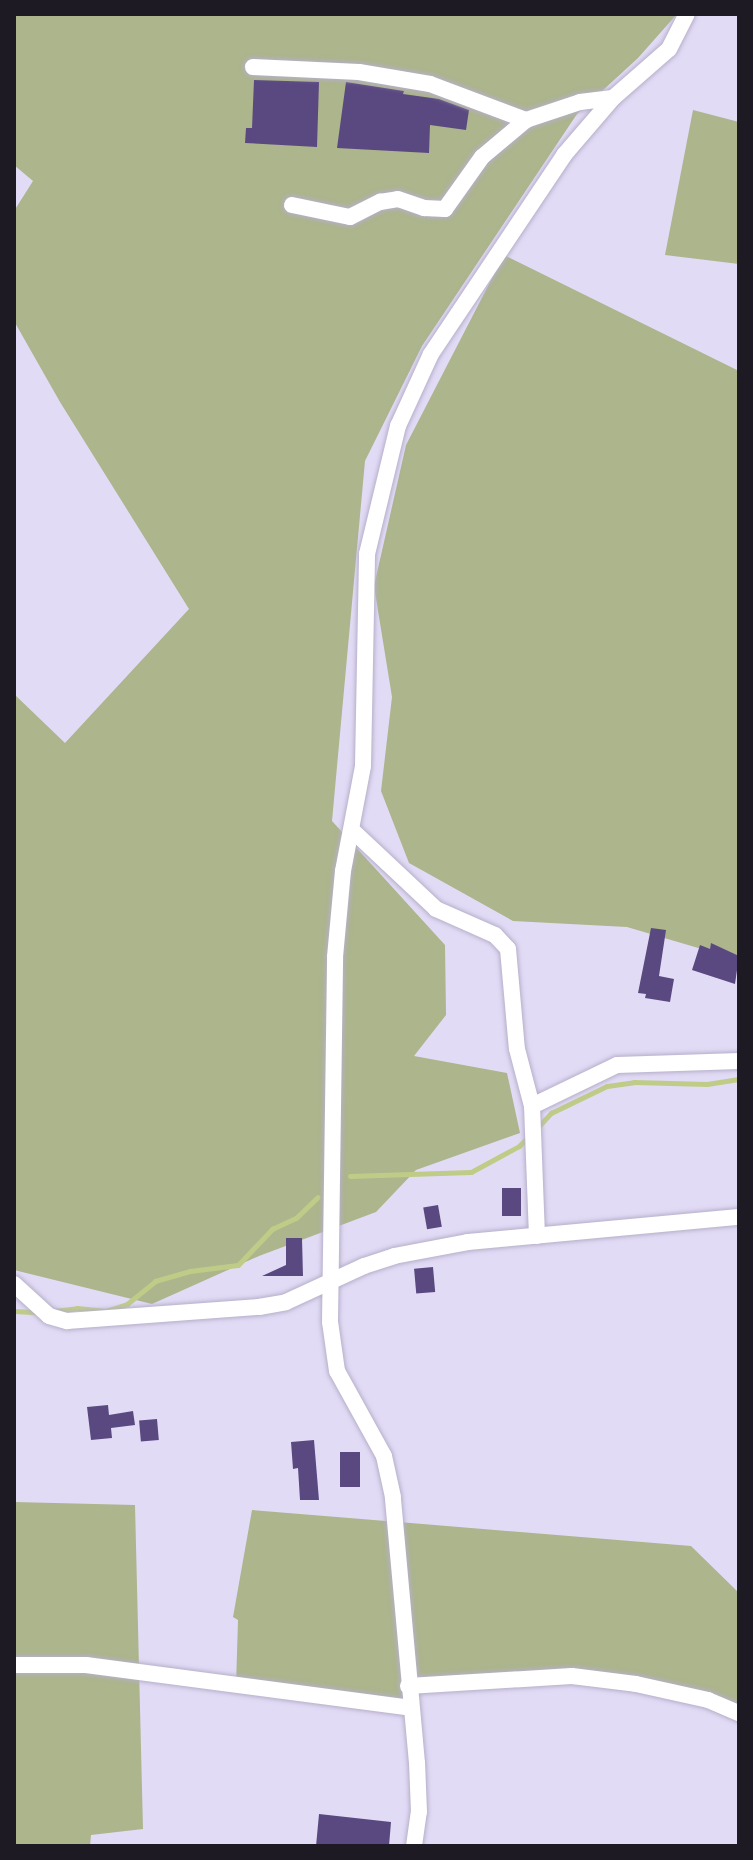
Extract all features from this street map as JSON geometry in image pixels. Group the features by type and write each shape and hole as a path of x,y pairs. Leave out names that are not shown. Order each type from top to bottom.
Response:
{"street":[{"path":"414,1846 419,1812 393,1497 384,1456 337,1371 330,1322 335,957 343,871 363,766 367,554 398,426 431,354 564,155 613,98 669,49 687,14"},
{"path":"253,67 359,72 430,84 526,120"},
{"path":"292,205 350,217 380,202 398,199 424,208 445,209 482,157 526,120 580,102 613,98"},
{"path":"352,830 426,902 495,935 508,949 513,968 511,1005 517,1049 532,1106 537,1236"},
{"path":"532,1106 617,1065 739,1061"},
{"path":"14,1284 49,1316 67,1321 259,1307 286,1302 394,1256 468,1242 739,1217"},
{"path":"14,1665 86,1665 411,1708"},
{"path":"408,1686 572,1676 708,1700 739,1713"}],"green space":[{"path":"14,14 677,14 638,58 577,114 422,346 365,461 332,821 445,945 446,1015 414,1056 507,1073 520,1133 416,1170 376,1212 259,1256 152,1304 14,1270 14,694 65,743 189,609 60,402 14,321 14,211 33,181 14,165"},
{"path":"693,110 739,122 739,264 665,255"},
{"path":"504,255 739,371 739,960 627,927 513,921 409,863 381,791 392,697 374,586 406,445"},
{"path":"14,1502 135,1505 143,1829 91,1835 90,1846 14,1846"},
{"path":"252,1510 691,1546 739,1593 739,1715 672,1689 561,1682 409,1686 410,1705 236,1685 238,1620 233,1617"}],"building":[{"path":"254,80 319,82 317,147 245,143 246,128 252,128"},
{"path":"346,82 404,91 403,94 439,99 469,110 466,130 430,125 429,153 337,148"},
{"path":"651,928 666,930 659,976 674,979 670,1002 645,998 646,994 638,993"},
{"path":"711,943 739,956 735,984 692,970 700,945 710,949"},
{"path":"502,1188 521,1188 521,1216 502,1216"},
{"path":"438,1205 442,1227 427,1229 423,1208"},
{"path":"286,1238 302,1238 303,1276 262,1276 286,1265"},
{"path":"433,1267 435,1292 416,1294 414,1269"},
{"path":"108,1405 109,1415 133,1411 135,1425 111,1428 112,1438 91,1440 87,1407"},
{"path":"157,1419 159,1440 141,1441 139,1421"},
{"path":"314,1440 319,1500 300,1500 298,1468 293,1469 291,1442"},
{"path":"340,1452 360,1452 360,1487 340,1487"},
{"path":"319,1814 391,1822 389,1846 316,1846"}],"waterway":[{"path":"537,1128 551,1113 607,1086 634,1082 707,1084 739,1079"},
{"path":"350,1176 471,1172 519,1146 527,1138"},
{"path":"54,1311 77,1308 106,1311 127,1304 155,1281 190,1271 238,1265 272,1229 296,1218 318,1197"},
{"path":"14,1311 36,1312"}]}
